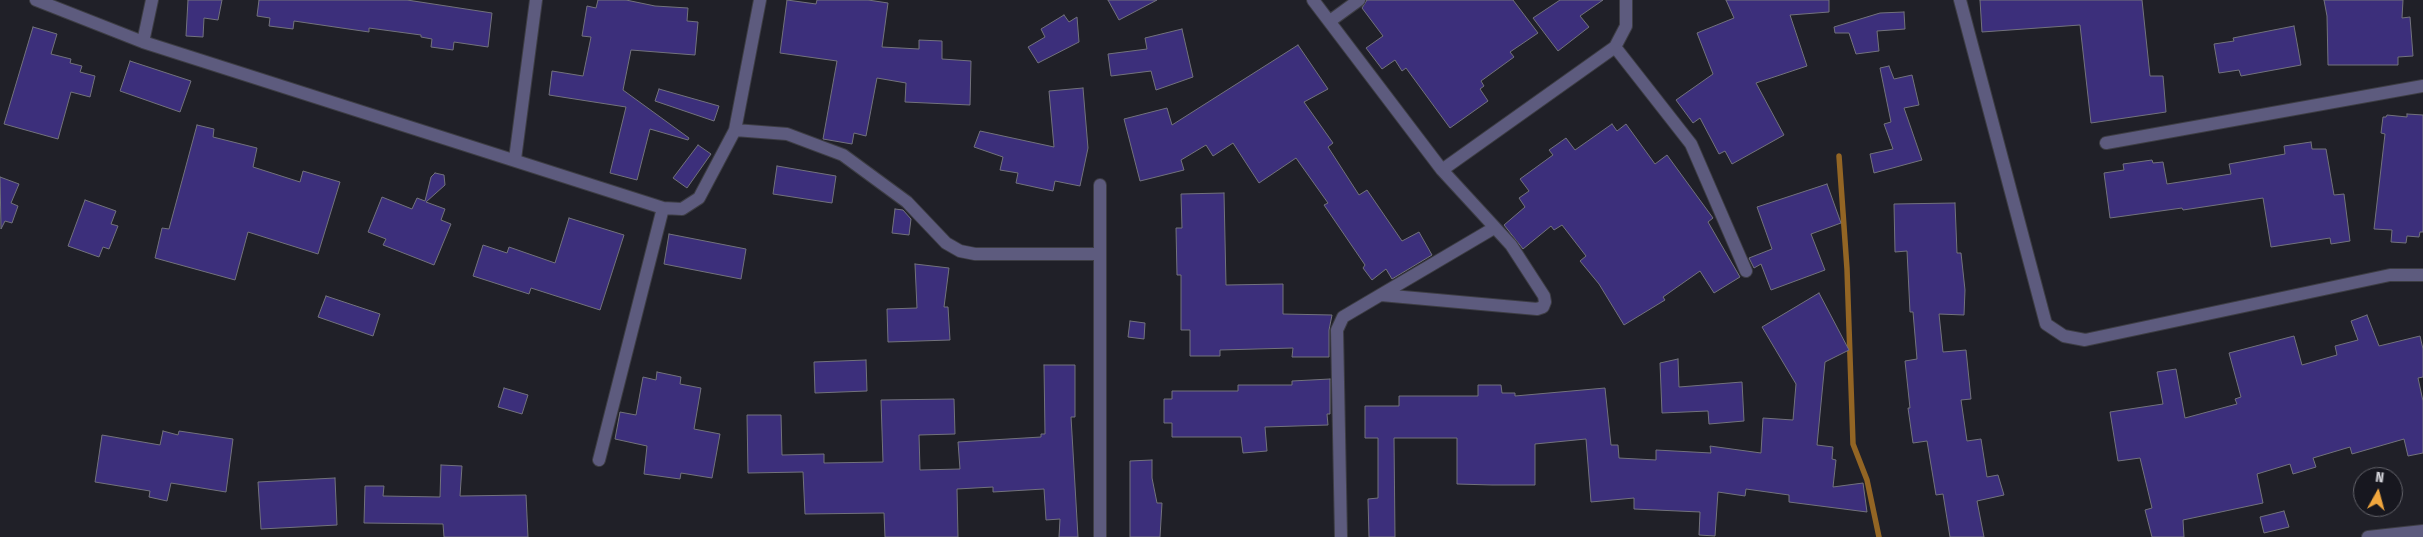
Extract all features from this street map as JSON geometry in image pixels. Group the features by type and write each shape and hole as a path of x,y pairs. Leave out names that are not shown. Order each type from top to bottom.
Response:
{"street":[{"path":"36,0 143,42 664,208 682,209 699,198 734,130 760,0"},
{"path":"143,42 152,0"},
{"path":"515,159 536,0"},
{"path":"1313,0 1442,170 1511,246 1544,296 1545,302 1543,307 1537,309 1381,295"},
{"path":"1330,21 1359,0"},
{"path":"1442,170 1615,47 1626,26 1626,0"},
{"path":"1960,0 2046,324 2064,336 2085,340 2390,275 2423,275"},
{"path":"1615,47 1691,144 1746,271"},
{"path":"2106,144 2423,86"},
{"path":"734,130 787,134 843,155 907,202 946,243 960,251 975,254 1099,254"},
{"path":"1100,185 1100,537"},
{"path":"599,460 664,208"},
{"path":"1341,537 1337,330 1343,316 1494,228"},
{"path":"2368,537 2423,531"}],"building":[{"path":"188,0 222,0 218,20 204,18 203,37 186,36"},
{"path":"259,0 407,0 492,13 488,47 454,42 453,50 431,47 432,39 421,37 421,35 369,28 369,32 294,21 293,29 269,26 270,18 257,16"},
{"path":"598,0 626,0 655,6 688,8 687,21 698,22 695,55 631,50 623,90 689,138 688,140 650,129 637,180 610,173 626,107 549,95 552,71 583,76 591,37 582,36 587,6 596,8"},
{"path":"787,0 816,4 817,0 868,0 888,3 882,47 919,49 919,40 942,41 942,59 971,61 970,105 905,102 906,83 877,78 866,136 854,133 852,144 823,139 837,61 780,53"},
{"path":"1108,0 1157,0 1119,20"},
{"path":"1367,0 1513,0 1538,33 1510,52 1514,57 1481,81 1484,86 1480,89 1488,101 1450,128 1406,68 1402,71 1395,60 1382,69 1366,48 1383,36 1362,8"},
{"path":"1560,0 1603,0 1580,16 1589,27 1558,51 1533,18"},
{"path":"1726,0 1829,0 1829,12 1790,15 1807,66 1756,83 1784,135 1732,164 1725,151 1719,154 1700,118 1693,123 1676,100 1713,74 1697,33 1734,18"},
{"path":"1980,0 2142,0 2150,76 2163,76 2166,112 2091,123 2080,25 1982,32"},
{"path":"2324,0 2403,0 2402,18 2410,17 2413,56 2398,57 2398,65 2328,65 2327,16"},
{"path":"1904,12 1905,29 1877,31 1879,51 1856,54 1849,33 1835,33 1834,27 1880,13"},
{"path":"1064,15 1069,22 1077,17 1079,42 1038,63 1028,47 1045,37 1041,29"},
{"path":"2294,26 2301,65 2241,76 2239,70 2219,73 2214,44 2234,41 2233,38"},
{"path":"33,27 57,34 51,54 71,59 70,63 82,66 80,72 95,76 90,97 71,92 58,139 4,124"},
{"path":"1182,29 1193,77 1156,90 1151,71 1111,76 1108,54 1147,49 1145,38"},
{"path":"1298,45 1328,89 1304,102 1333,143 1328,147 1359,195 1367,190 1402,241 1419,232 1432,255 1392,279 1386,269 1372,280 1363,268 1365,265 1324,205 1328,203 1296,158 1259,183 1233,143 1213,156 1206,145 1181,160 1184,170 1140,181 1124,119 1167,108 1172,125"},
{"path":"130,61 191,81 180,112 120,91"},
{"path":"1889,66 1894,79 1912,75 1919,105 1904,108 1922,160 1874,173 1870,154 1893,149 1884,124 1891,122 1880,68"},
{"path":"1083,88 1088,148 1080,186 1055,181 1053,191 1016,183 1018,173 1000,170 1003,157 974,147 980,131 1054,147 1049,91"},
{"path":"659,89 719,106 714,121 655,101"},
{"path":"2407,114 2423,115 2423,232 2420,232 2419,237 2407,236 2406,243 2391,242 2392,230 2374,229 2385,134 2381,133 2383,117 2387,115 2407,117"},
{"path":"1612,124 1617,131 1626,124 1655,164 1667,155 1713,218 1708,222 1740,277 1714,293 1700,271 1663,297 1665,300 1624,325 1599,284 1580,261 1586,256 1562,225 1554,230 1551,226 1523,249 1504,225 1525,207 1519,198 1529,191 1520,179 1553,155 1549,150 1566,138 1575,150"},
{"path":"197,125 214,129 213,137 257,148 253,167 300,182 303,171 340,182 318,254 248,232 235,280 155,258 162,228 169,229"},
{"path":"2311,142 2312,149 2326,149 2334,195 2344,194 2350,241 2331,244 2330,238 2271,247 2263,198 2183,210 2182,208 2110,218 2104,173 2124,170 2123,164 2152,160 2153,163 2163,162 2167,184 2231,174 2229,164 2285,154 2284,146"},
{"path":"698,145 711,154 687,188 673,178"},
{"path":"777,166 836,176 832,203 773,194"},
{"path":"435,173 444,175 445,185 426,202 445,209 441,220 451,224 434,265 383,245 386,239 368,232 382,197 412,209 417,198 425,201 431,177"},
{"path":"0,177 19,184 11,203 18,206 12,223 5,221 1,229"},
{"path":"1827,184 1841,223 1811,234 1825,270 1771,290 1761,264 1754,268 1749,258 1772,249 1757,207"},
{"path":"1224,193 1226,285 1283,284 1283,314 1332,315 1329,330 1329,357 1292,357 1293,348 1220,350 1220,356 1190,356 1190,330 1181,330 1181,275 1177,275 1176,228 1182,228 1181,194"},
{"path":"85,200 116,211 111,224 118,226 109,249 103,247 99,257 68,246"},
{"path":"1955,203 1957,253 1961,253 1965,290 1964,315 1939,314 1943,352 1966,350 1971,399 1961,400 1967,441 1981,439 1987,477 1998,475 2004,495 1977,501 1984,537 1950,537 1943,494 1936,495 1927,441 1913,443 1908,408 1910,408 1905,361 1917,359 1913,312 1910,312 1907,251 1895,252 1894,204"},
{"path":"895,209 903,210 911,219 909,235 892,233"},
{"path":"569,218 624,235 600,310 531,288 529,294 473,276 483,245 507,253 509,247 555,263"},
{"path":"669,234 746,249 741,279 664,264"},
{"path":"915,264 949,268 944,307 948,307 950,340 888,342 887,309 917,308"},
{"path":"1819,293 1849,350 1825,362 1817,445 1833,447 1832,459 1836,460 1833,487 1863,483 1867,512 1789,502 1789,495 1746,489 1745,496 1718,492 1715,536 1699,535 1700,512 1634,509 1634,498 1591,502 1586,439 1535,444 1535,485 1492,485 1457,484 1457,438 1394,438 1395,537 1369,537 1368,499 1378,498 1378,438 1365,438 1365,406 1399,406 1399,396 1478,396 1478,385 1501,385 1502,393 1515,393 1515,396 1605,388 1611,445 1618,445 1619,458 1656,460 1656,450 1711,453 1710,446 1761,453 1763,418 1793,420 1796,384 1762,327"},
{"path":"326,296 380,314 373,336 318,317"},
{"path":"2367,315 2379,346 2420,336 2423,349 2423,377 2418,378 2423,401 2423,453 2408,456 2404,439 2352,454 2350,447 2313,458 2316,467 2293,474 2290,464 2257,474 2263,503 2183,520 2184,537 2152,537 2145,510 2152,508 2140,458 2118,461 2110,412 2163,404 2157,372 2176,369 2185,418 2237,404 2235,399 2241,397 2229,353 2294,336 2302,365 2337,355 2335,346 2358,340 2351,321"},
{"path":"1130,321 1145,323 1144,339 1128,337"},
{"path":"1678,359 1679,387 1742,382 1744,421 1709,424 1708,411 1662,413 1660,363"},
{"path":"866,360 867,391 815,393 814,362"},
{"path":"1044,365 1075,365 1075,417 1071,417 1078,537 1059,537 1060,519 1046,520 1044,489 993,492 993,487 957,489 958,537 885,537 884,513 805,514 803,472 748,473 747,415 781,415 782,455 824,454 824,463 883,462 881,400 954,399 955,434 919,435 920,470 960,469 958,442 1041,437 1041,434 1045,434"},
{"path":"657,372 681,377 680,384 701,388 694,429 720,434 712,478 681,473 680,479 644,474 647,446 615,439 620,412 636,415 643,377 656,380"},
{"path":"1330,379 1330,414 1327,414 1328,425 1265,427 1267,451 1243,453 1241,437 1172,437 1172,423 1164,423 1164,399 1172,399 1172,391 1238,391 1238,385 1292,385 1292,381"},
{"path":"504,388 528,395 522,414 498,407"},
{"path":"163,431 178,435 179,431 233,439 226,492 171,483 167,501 149,497 150,491 95,482 102,435 160,445"},
{"path":"1152,460 1152,478 1157,503 1162,503 1160,537 1130,537 1130,461"},
{"path":"441,465 462,466 460,496 526,495 528,537 444,537 443,524 364,523 365,486 384,486 383,496 440,497"},
{"path":"335,478 337,525 261,529 258,482"},
{"path":"2284,511 2289,527 2264,533 2260,517"}],"waterway":[{"path":"1839,156 1847,269 1853,444 1867,480 1879,537"}]}
